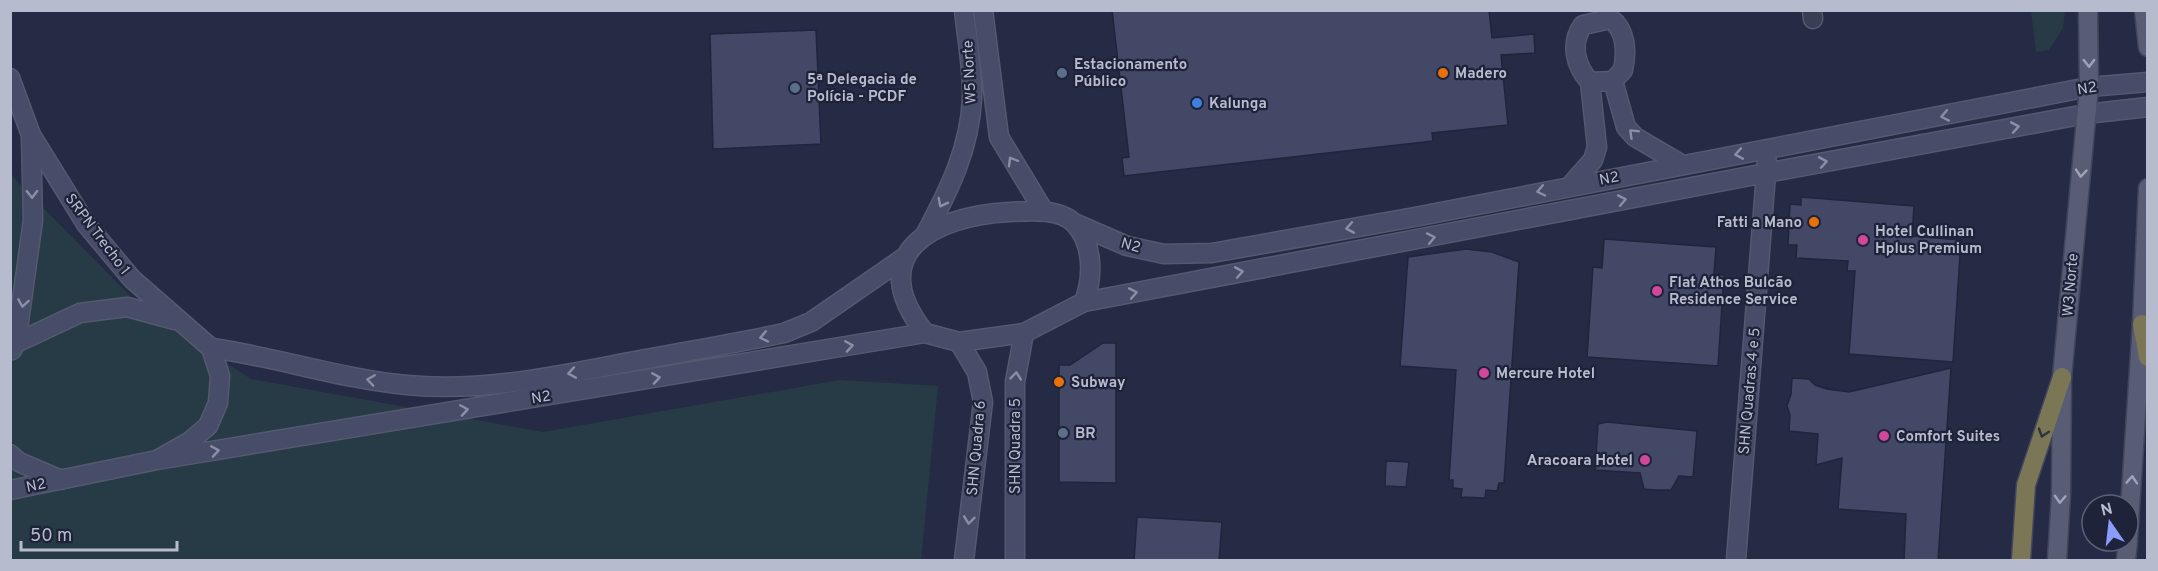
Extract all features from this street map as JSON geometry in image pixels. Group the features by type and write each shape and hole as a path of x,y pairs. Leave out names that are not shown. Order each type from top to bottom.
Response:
{"highway":[{"path":"2142,324 2148,357"},
{"path":"2021,561 2026,485 2061,377"}],"main road":[{"name":"W5 Norte","path":"926,233 960,165 968,133 972,97 964,10"},
{"name":"W5 Norte","path":"983,10 999,137 1043,210"},
{"name":"W3 Norte","path":"2057,561 2061,495 2061,377 2090,87 2088,10"},
{"path":"2145,10 2148,47"},
{"path":"1571,185 1593,160 1597,147 1590,82 1580,72 1575,49 1577,32 1581,17 1610,15 1619,25 1624,40 1623,70 1613,81 1590,82"},
{"name":"SRPN Trecho 1","path":"10,78 31,135 86,224 132,279 211,348"},
{"path":"1613,81 1626,127 1635,137 1681,164"},
{"name":"N2","path":"1074,223 1127,246 1164,254 1212,253 1415,217 1571,185 2090,87 2148,82"},
{"name":"N2","path":"1084,303 1766,172 2086,114 2148,107"},
{"name":"SRPN Trecho 1","path":"13,348 33,220 31,135"},
{"name":"SHN Quadras 4 e 5","path":"1736,561 1768,149"},
{"path":"2131,493 2148,188"},
{"path":"1043,210 1074,223 1086,245 1092,273 1084,303 1024,333 959,342 925,333 912,316 903,294 899,275 905,257 926,233 958,218 989,213 1043,210"},
{"name":"N2","path":"211,348 251,353 339,375 408,385 462,387 517,383 784,333 811,322 905,257"},
{"path":"13,348 80,313 127,307 180,321"},
{"name":"N2","path":"10,490 157,460 925,333"},
{"name":"SHN Quadra 5","path":"1015,561 1015,382 1024,333"},
{"name":"SHN Quadra 6","path":"959,342 977,372 983,402 964,561"},
{"path":"157,460 189,442 208,426 218,403 220,376 211,348"},
{"path":"10,454 19,462 61,480"}],"shaded area":[{"path":"2031,11 2065,11 2063,28 2049,50 2036,52"},
{"path":"10,174 141,307 251,379 543,432 840,380 938,386 921,560 11,560"}],"building":[{"path":"1112,10 1489,10 1492,38 1534,34 1535,53 1501,55 1508,125 1432,133 1433,141 1124,176 1122,158 1129,157"},
{"name":"5ª Delegacia de Polícia - PCDF","path":"816,30 821,144 713,149 710,34"},
{"path":"1801,197 1914,206 1912,236 1961,240 1953,362 1849,354 1855,271 1847,271 1848,261 1796,258 1797,245 1788,245 1790,204 1801,205"},
{"name":"Flat Athos Bulcão Residence Service","path":"1604,239 1716,247 1714,274 1724,275 1718,366 1587,357 1593,267 1602,268"},
{"name":"Mercure Hotel","path":"1466,249 1492,252 1519,262 1504,483 1499,483 1497,491 1486,490 1485,498 1461,497 1462,489 1453,488 1453,480 1449,480 1456,370 1400,366 1408,257"},
{"path":"1103,343 1116,343 1116,483 1059,482 1059,365 1070,365"},
{"name":"Comfort Suites","path":"1951,368 1938,561 1904,561 1906,514 1838,509 1842,458 1816,465 1818,434 1789,431 1790,415 1787,406 1791,394 1792,378 1809,379 1815,385 1827,389 1849,392"},
{"name":"Aracoara Hotel","path":"1607,422 1697,431 1693,477 1679,476 1671,490 1655,490 1644,489 1640,473 1595,470 1598,424"},
{"path":"1386,461 1409,462 1406,487 1385,486"},
{"path":"1137,517 1222,522 1219,561 1134,561"}],"place":[{"name":"Estacionamento Público","path":"1062,73"},
{"name":"Madero","path":"1443,73"},
{"name":"5ª Delegacia de Polícia - PCDF","path":"795,88"},
{"name":"Kalunga","path":"1197,103"},
{"name":"Fatti a Mano","path":"1814,222"},
{"name":"Hotel Cullinan Hplus Premium","path":"1863,240"},
{"name":"Flat Athos Bulcão Residence Service","path":"1657,291"},
{"name":"Mercure Hotel","path":"1484,373"},
{"name":"Subway","path":"1059,382"},
{"name":"BR","path":"1063,433"},
{"name":"Comfort Suites","path":"1884,436"},
{"name":"Aracoara Hotel","path":"1645,460"}]}
